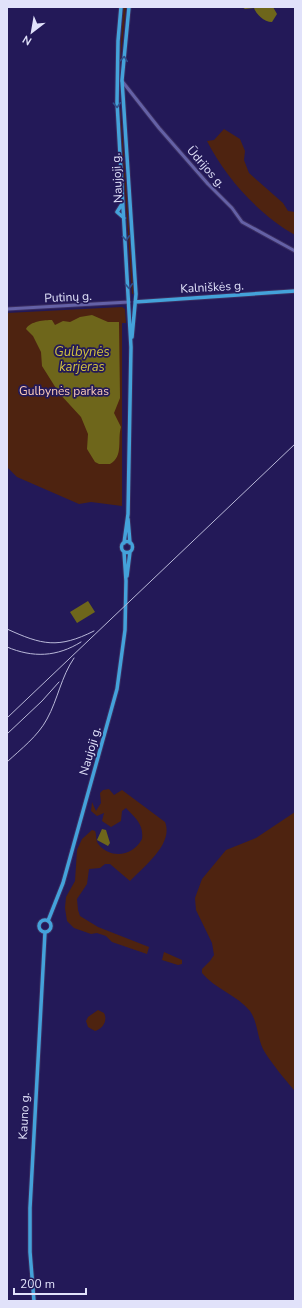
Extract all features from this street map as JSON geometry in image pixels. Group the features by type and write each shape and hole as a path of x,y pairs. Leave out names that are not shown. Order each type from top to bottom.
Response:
{"main road":[{"name":"Naujoji g.","path":"121,7 116,80 130,302 131,347 128,514 130,543"},
{"name":"Naujoji g.","path":"129,7 122,80 136,302 131,347"},
{"path":"116,80 122,80"},
{"name":"Ūdrijos g.","path":"122,80 159,128 208,184 232,208 242,222 295,251"},
{"path":"123,203 117,212 124,218"},
{"name":"Kalniškės g.","path":"130,302 295,291"},
{"name":"Putinų g.","path":"7,310 130,302"},
{"name":"Naujoji g.","path":"124,543 128,514"},
{"path":"124,543 130,543 132,548 130,552 124,552 121,548 124,543"},
{"name":"Naujoji g.","path":"48,921 63,882 117,689 125,630 126,581 124,552"},
{"name":"Naujoji g.","path":"126,581 130,552"},
{"path":"42,921 48,921 51,926 50,930 45,932 41,930 39,925 42,921"},
{"name":"Kauno g.","path":"34,1301 30,1208 45,932"}],"green space":[{"path":"123,7 126,7 119,75"},
{"path":"119,100 121,115 134,294 132,294"},
{"path":"224,129 240,139 245,151 244,160 249,173 283,203 288,211 295,212 295,235 268,217 244,194 215,155 207,141 214,140"},
{"name":"Gulbynės parkas","path":"122,307 125,309 126,323 122,323 122,506 91,502 79,504 17,477 7,467 7,313"},
{"path":"109,789 114,795 122,790 165,822 167,830 165,839 156,854 130,881 110,864 105,864 100,868 89,869 87,884 77,899 78,910 80,916 98,927 149,947 147,954 112,942 106,936 97,933 91,934 74,928 67,921 65,908 66,897 75,881 77,850 82,839 92,830 95,831 97,841 104,850 110,853 122,854 134,849 142,839 142,829 140,825 136,818 126,808 122,811 121,821 111,827 102,821 104,813 97,816 91,811 92,802 96,811 101,803 100,793 103,790"},
{"path":"295,812 295,1091 265,1053 255,1020 250,1011 245,1005 207,979 202,973 202,969 214,955 212,943 196,910 195,898 202,879 226,850 256,838"},
{"path":"164,952 182,960 182,964 178,965 162,960"},
{"path":"98,1010 104,1013 105,1021 98,1030 95,1031 88,1027 86,1021 88,1017"}],"water":[{"path":"242,7 273,7 277,14 272,22 269,22 261,17 254,8 245,9"},
{"name":"Gulbynės karjeras","path":"92,315 108,322 119,322 120,398 114,413 121,427 119,452 114,461 110,464 99,464 95,462 87,449 88,434 81,417 59,393 42,366 41,352 33,336 26,329 31,324 46,320 52,320 55,325 63,321 70,322 80,317"},
{"path":"88,601 95,612 77,623 70,612"},
{"path":"102,829 106,830 110,843 108,846 97,840"}],"railway":[{"path":"7,718 295,444"},
{"path":"7,629 30,639 50,643 70,641 94,631"},
{"path":"7,647 26,653 45,654 63,651 81,642"},
{"path":"7,762 29,742 47,719 66,673 74,658"},
{"path":"7,734 42,701 59,682"}]}
